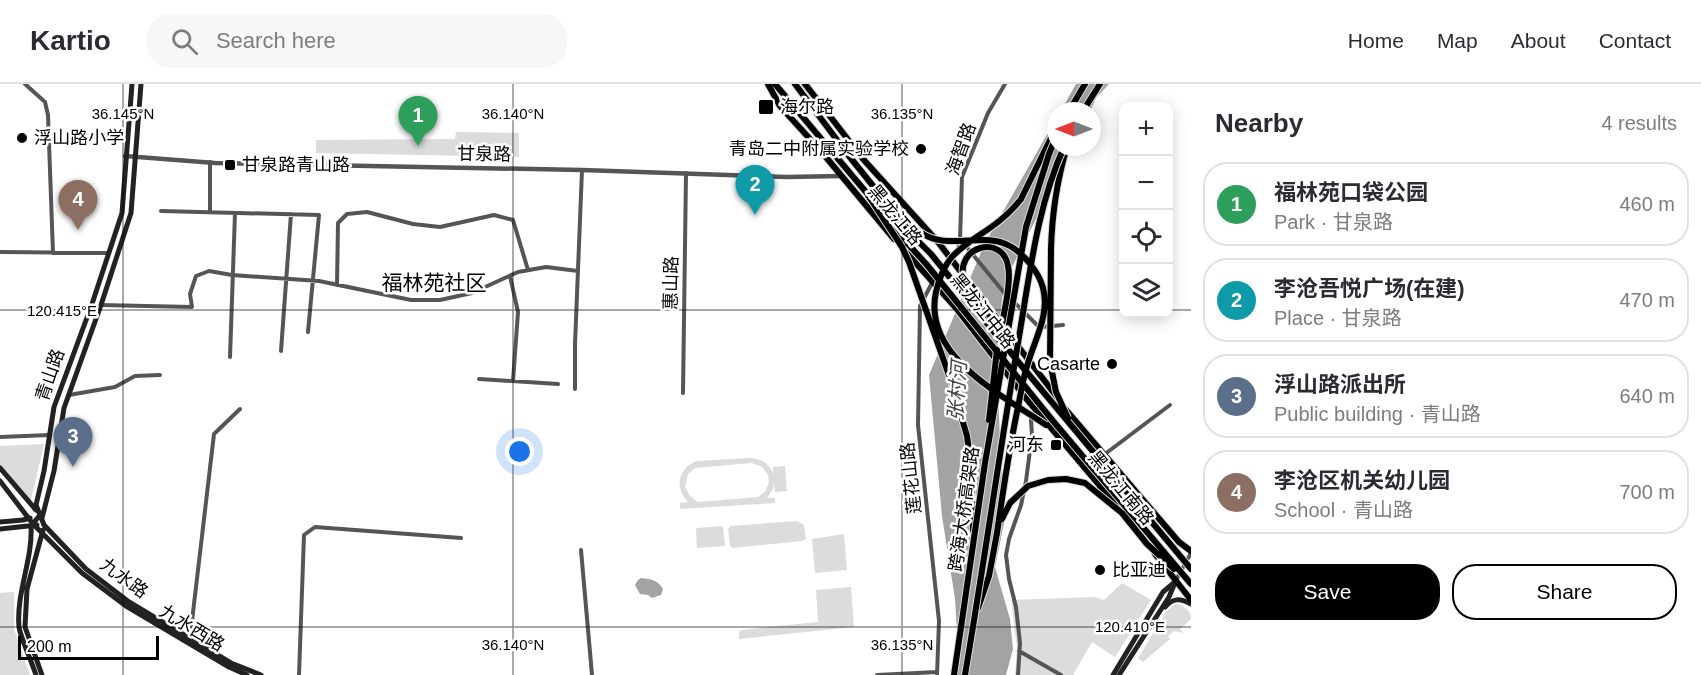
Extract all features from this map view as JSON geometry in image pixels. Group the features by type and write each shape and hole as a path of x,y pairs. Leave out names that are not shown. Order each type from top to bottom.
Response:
{"highway":[{"name":"黑龙江路","path":"768,84 780,106 933,282"},
{"name":"黑龙江中路","path":"775,84 1190,583"},
{"name":"黑龙江中路","path":"795,84 915,238 931,254 1191,569"},
{"name":"黑龙江中路","path":"805,84 863,159 903,202 953,262 1046,382"},
{"path":"1089,102 1100,84"},
{"path":"1074,102 1083,86"},
{"path":"1047,146 1021,199 1012,210 967,243 946,264 934,300 937,321 946,344 958,361 985,383 1046,425 1147,544 1190,583"},
{"name":"跨海大桥高架路","path":"954,675 985,463 1026,227 1047,156"},
{"name":"跨海大桥高架路","path":"965,675 1003,431 1038,228 1050,183 1062,156"},
{"path":"1064,156 1052,218 1050,362 1056,392 1076,431"},
{"path":"868,195 902,247 909,262 959,406 971,464 973,551"},
{"path":"884,199 928,237 955,242 986,240 1010,246 1030,264 1044,289 1045,304 1040,329 1027,363 1017,409 989,576 975,617"},
{"path":"985,463 990,405 999,338 1001,327 1003,316 1007,293 1009,271 1006,259 1000,252 986,247 974,249 964,263 963,280 968,291 984,312 996,329 1002,338 1008,346 1020,364"},
{"name":"黑龙江中路","path":"933,282 956,308 1024,397"},
{"name":"黑龙江南路","path":"1046,382 1069,414 1179,542 1191,552"},
{"name":"黑龙江南路","path":"1024,397 1147,543 1191,602"},
{"path":"997,533 1010,503 1028,486 1048,480 1066,479 1085,483 1122,513"}],"main road":[{"name":"青山路","path":"41,517 36,506 54,407 122,213 132,84"},
{"name":"青山路","path":"33,525 41,517 54,471 63,408 101,305 131,213 141,84"},
{"name":"九水路","path":"0,468 41,517 44,525 86,569 129,602 231,663 261,675"},
{"path":"0,481 33,525 42,532"},
{"path":"0,522 41,517"},
{"path":"33,525 22,589 19,628 36,675"},
{"path":"0,529 44,525 27,589 25,627 42,675"},
{"name":"九水西路","path":"42,532 82,573 126,606 229,667 247,675"},
{"path":"1113,675 1163,592 1176,581"},
{"path":"1119,675 1176,581"},
{"path":"1158,611 1172,600 1191,602"}],"street":[{"path":"25,84 45,102 48,115 53,253"},
{"name":"海智路","path":"953,262 960,245 962,177 988,113 1005,84"},
{"name":"甘泉路","path":"125,156 210,162 787,177 843,176"},
{"path":"210,162 210,212"},
{"path":"575,390 582,170"},
{"name":"惠山路","path":"682,393 686,173"},
{"path":"160,211 319,215 308,332"},
{"path":"337,285 338,223 346,214 367,212 412,224 440,227 494,215 513,220 528,270"},
{"path":"230,357 235,213"},
{"path":"281,351 291,214"},
{"path":"960,240 1008,297 1040,326 1063,325"},
{"path":"0,252 108,253"},
{"name":"莲花山路","path":"937,673 939,621 918,425 920,306 933,282 953,262"},
{"path":"101,305 192,307 190,294 196,276 209,271 232,275 313,280 411,300 440,300 471,293 528,270 546,267 578,271"},
{"path":"510,276 518,312 513,381"},
{"path":"68,395 115,387 135,376 160,375"},
{"path":"479,379 558,384"},
{"path":"1105,454 1170,405"},
{"path":"1018,675 1016,607 1006,555 1026,481 1032,435 1031,420 1035,412 1033,406"},
{"path":"190,638 214,434 240,410"},
{"path":"0,437 50,435"},
{"path":"299,675 304,535 315,527 461,538"},
{"path":"581,550 592,675"},
{"path":"1176,581 1191,552"},
{"path":"1019,651 1061,675"},
{"path":"877,675 937,673"}],"shaded area":[{"path":"456,132 519,133 519,157 316,153 316,140 455,139"},
{"path":"44,444 30,504 0,467 0,446"},
{"path":"756,459 766,463 773,473 773,467 785,466 787,491 775,492 774,483 767,498 775,498 775,503 680,509 680,503 688,502 681,491 682,473 697,461","holes":["752,463 762,467 768,475 769,482 765,492 758,497 698,502 690,496 685,487 688,474 695,468"]},
{"path":"797,521 804,525 806,539 802,541 733,548 730,546 728,529 730,526"},
{"path":"723,526 725,546 697,548 696,528"},
{"path":"844,534 847,570 815,573 812,539"},
{"path":"1122,583 1151,600 1115,657 1092,642 1073,675 1015,675 1017,649 1011,600 1095,597 1104,600"},
{"path":"851,587 854,627 739,639 741,630 818,622 816,590"},
{"path":"14,592 14,629 30,675 0,675 0,593"},
{"path":"1175,604 1186,608 1191,616 1191,619 1180,629 1184,633 1174,631 1168,636 1170,639 1143,662 1138,658 1166,612"}],"water":[{"path":"1076,84 1109,84 1094,102 1066,102"},
{"name":"张村河","path":"1047,135 1047,156 1068,156 1007,277 1002,299 997,373 1004,523 995,567 1010,619 1013,649 1006,675 957,675 959,662 955,599 942,516 929,375 985,243"},
{"path":"641,578 659,584 663,589 661,595 652,598 640,594 635,585"}],"place":[{"name":"海尔路","path":"766,107"},
{"name":"浮山路小学","path":"22,138"},
{"name":"福林苑口袋公园","path":"418,146"},
{"name":"青岛二中附属实验学校","path":"921,149"},
{"name":"甘泉路青山路","path":"230,165"},
{"name":"李沧吾悦广场(在建)","path":"755,215"},
{"name":"李沧区机关幼儿园","path":"78,230"},
{"name":"Casarte","path":"1112,364"},
{"name":"河东","path":"1056,445"},
{"name":"浮山路派出所","path":"73,467"},
{"name":"比亚迪","path":"1100,570"}],"district":[{"name":"福林苑社区","path":"434,283"}]}
